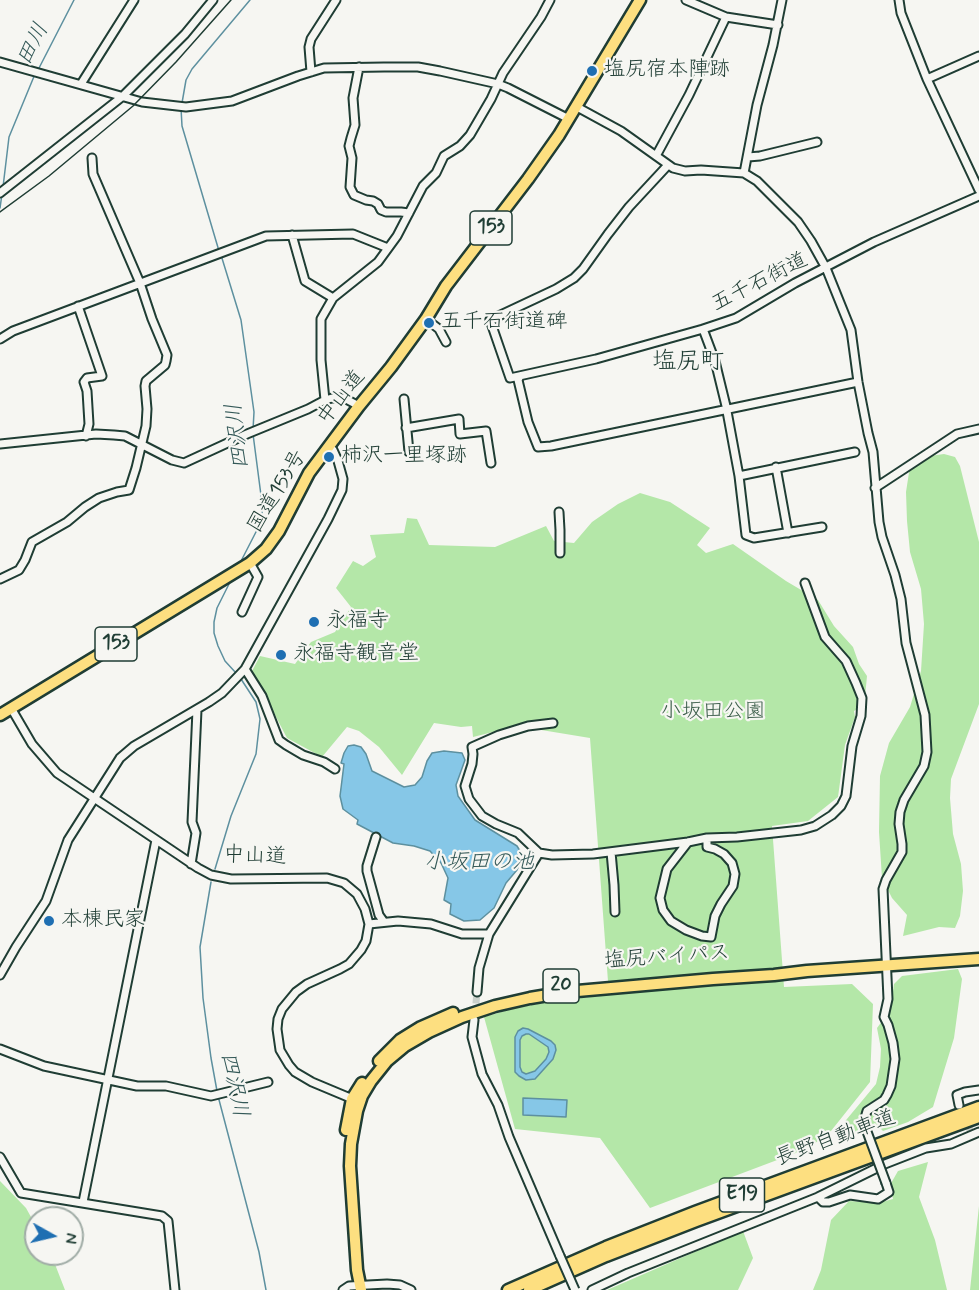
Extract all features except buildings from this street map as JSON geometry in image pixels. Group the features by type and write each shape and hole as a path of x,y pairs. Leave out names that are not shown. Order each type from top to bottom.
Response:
{"highway":[{"name":"中山道","path":"329,447 391,367 426,319 446,286 528,179 577,107 640,0"},
{"name":"国道153号","path":"11,708 260,555 273,541 309,473 329,447"},
{"name":"153","path":"0,715 11,708"},
{"name":"塩尻バイパス","path":"356,1100 371,1070 400,1040 438,1019 493,999 592,983 780,969 807,971 979,959"},
{"name":"20","path":"356,1100 348,1112 345,1149 360,1288"},
{"name":"長野自動車道","path":"508,1290 606,1247 695,1212 979,1107"},
{"name":"長野自動車道","path":"529,1290 606,1256 696,1221 979,1117"}],"street":[{"path":"81,84 134,0"},
{"path":"0,193 123,96 185,33 213,0"},
{"path":"311,72 309,47 311,39 336,0"},
{"path":"325,399 321,360 321,319 333,298 340,291 378,262 397,236 423,186 436,173 444,156 460,146 470,135 503,73 549,0"},
{"path":"686,0 726,17 778,25"},
{"path":"744,173 757,105 778,25 782,0"},
{"path":"899,0 901,13 927,79 979,190"},
{"path":"656,156 692,89 726,17"},
{"path":"927,79 979,56"},
{"path":"0,62 149,104 177,107 232,101 324,69 418,68 498,84 569,119"},
{"path":"359,67 353,98 356,125 350,146 350,187 354,195 373,201 381,210 409,213"},
{"path":"577,107 621,131 668,165 680,170 744,173 757,181 798,222 811,240 826,268 850,330 873,452 875,488 882,537 901,598 906,643 925,715 927,752 924,766 904,800 900,812 902,852 883,889 888,999 884,1017 893,1042 894,1072 891,1086 884,1100 867,1111 864,1121 889,1191 878,1199 850,1195 823,1202 818,1197"},
{"path":"748,157 818,142"},
{"path":"0,579 19,570 32,542 67,522 99,498 129,490 146,426 144,386 146,381 165,365 167,355 140,283 93,174 92,158"},
{"name":"五千石街道","path":"668,165 629,207 583,269 573,278 556,289 490,320 510,378 596,359 704,329 738,317 874,242 979,196"},
{"path":"0,339 13,331 266,236 353,234 388,248"},
{"path":"292,235 305,281 333,298"},
{"path":"78,306 102,376 87,378 84,382 87,391 89,424 86,436"},
{"path":"426,319 439,329 446,342"},
{"path":"704,329 715,361 726,410 739,476 746,535 754,538 822,527"},
{"path":"520,376 518,380 528,422 538,447 858,382"},
{"path":"0,444 105,434 125,436 172,460 184,463 308,409 325,399 344,398 359,406"},
{"path":"404,399 409,452"},
{"path":"406,428 459,419 460,434 486,431 491,463"},
{"path":"875,488 957,434 979,429"},
{"name":"中山道","path":"0,975 46,901 68,840 113,768 125,753 222,693 243,670 342,490 343,479 338,461 329,447"},
{"path":"739,476 855,452"},
{"path":"776,467 788,533"},
{"path":"559,512 560,553"},
{"path":"746,544 750,536"},
{"path":"242,612 258,577 247,564"},
{"path":"553,723 528,726 472,747 472,764 465,786 469,799 482,816 518,833 538,854 611,852 688,842 707,837 736,837 801,830 815,826 832,815 841,806 846,796 852,746 861,716 862,699 846,661 825,637 805,583"},
{"path":"243,670 262,696 279,740 303,755 324,762 335,769"},
{"path":"11,708 32,744 46,762 57,773 94,798"},
{"path":"191,864 196,833 192,822 197,710"},
{"name":"中山道","path":"94,798 191,864 211,875 244,880 312,878 344,883 357,894 365,909 369,924"},
{"path":"375,837 367,871 379,915 384,922"},
{"path":"688,842 667,869 660,898 663,910 671,921 686,930 711,937 715,916 733,886 735,874 732,863 724,854 707,847 707,837"},
{"path":"82,1202 156,840"},
{"path":"611,852 615,912"},
{"path":"477,992 479,968 489,934 538,854"},
{"path":"356,1100 312,1082 295,1072 280,1050 277,1040 278,1019 296,992 307,984 349,964 366,941 369,924 398,921 431,924 462,934 489,934"},
{"path":"474,1020 472,1037 482,1074 498,1105 509,1137 575,1290"},
{"path":"0,1049 44,1066 137,1086 166,1086 218,1095 268,1082"},
{"path":"959,1106 957,1095 979,1090"},
{"path":"592,1290 628,1273 818,1197 885,1164 927,1148 951,1143 974,1133"},
{"path":"0,1157 21,1193 162,1216 168,1221 175,1290"},
{"path":"343,1290 349,1286 360,1288 393,1284 411,1290"}],"green space":[{"path":"944,454 955,457 960,466 979,542 979,704 951,779 953,834 961,864 963,891 960,916 955,928 939,927 903,936 907,915 892,898 882,878 879,832 880,776 889,743 910,707 921,671 924,624 921,589 910,552 907,521 906,492 910,466 930,456"},
{"name":"小坂田公園","path":"640,493 670,502 710,528 697,545 706,553 733,544 818,600 834,626 853,647 859,664 867,676 865,697 858,709 854,711 855,717 845,745 838,797 808,821 772,826 784,987 852,984 873,1004 870,1082 827,1136 801,1151 650,1208 600,1138 515,1129 484,1017 515,1008 554,1001 609,995 590,738 517,726 473,737 472,726 461,727 434,723 402,775 379,747 359,731 347,727 322,757 287,738 252,671 260,656 295,664 311,642 335,632 351,607 336,588 353,561 363,566 376,557 370,535 404,533 407,518 417,519 429,545 495,547 546,526 554,541 574,543 592,522 618,504"},
{"path":"958,969 962,979 954,1038 933,1107 908,1122 883,1131 875,1123 849,1137 842,1125 876,1084 881,1049 877,1028 888,1013 894,984 902,976"},
{"path":"928,1162 919,1197 935,1240 947,1290 813,1290 821,1270 831,1220 849,1201 878,1203 893,1199 890,1185 898,1171"},
{"path":"0,1181 24,1206 24,1266 56,1266 65,1290 0,1290"},
{"path":"979,1206 979,1290 970,1290"},
{"path":"743,1231 753,1258 738,1290 607,1290"}],"water":[{"name":"小坂田の池","path":"348,746 361,747 366,754 372,771 404,787 415,785 422,777 432,753 444,751 462,753 465,760 456,785 458,796 475,820 517,846 523,856 494,908 480,920 464,921 450,914 451,904 444,900 448,878 441,863 430,851 393,843 357,824 358,820 343,809 340,796 344,764 341,763"},
{"path":"523,1028 528,1029 555,1045 553,1059 535,1079 526,1080 515,1072 515,1037","holes":["529,1034 548,1047 549,1052 535,1071 526,1074 520,1067 520,1040 522,1036"]},
{"path":"523,1098 567,1100 566,1117 523,1115"}],"waterway":[{"name":"田川","path":"38,70 74,0"},
{"name":"四沢川","path":"182,103 186,80 192,69 250,0"},
{"name":"田川","path":"3,187 9,137 35,74"},
{"name":"四沢川","path":"181,108 182,126 219,251"},
{"name":"田川","path":"0,208 2,194"},
{"name":"四沢川","path":"221,255 241,320 254,412 253,430"},
{"name":"四沢川","path":"239,565 262,515 253,434"},
{"name":"四沢川","path":"231,580 217,608 214,633 225,661 236,673"},
{"name":"四沢川","path":"215,869 231,816 256,754 260,719 256,702 241,679"},
{"name":"四沢川","path":"211,882 200,947 203,998 217,1091"},
{"name":"四沢川","path":"218,1096 259,1252 266,1290"}],"tunnel":[{"path":"475,1014 477,992"},
{"path":"959,1105 971,1132"}],"railway":[{"path":"0,212 49,176 133,106 231,0"}],"place":[{"name":"塩尻宿本陣跡","path":"592,71"},
{"name":"五千石街道碑","path":"429,323"},
{"name":"柿沢一里塚跡","path":"329,457"},
{"name":"永福寺","path":"314,622"},
{"name":"永福寺観音堂","path":"281,655"},
{"name":"本棟民家","path":"49,921"}],"district":[{"name":"塩尻町","path":"688,363"}]}
